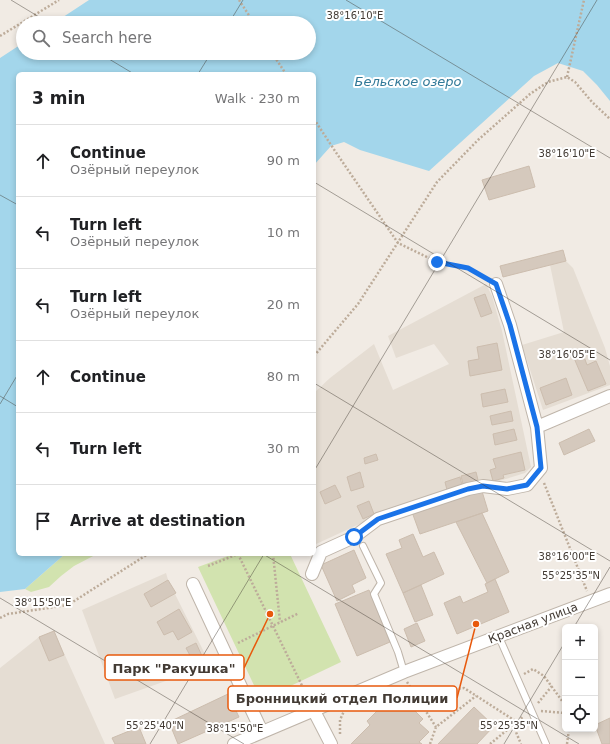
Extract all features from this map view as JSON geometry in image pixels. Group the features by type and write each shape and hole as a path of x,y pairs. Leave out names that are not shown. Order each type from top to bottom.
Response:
{"street":[{"path":"312,574 321,552 354,537 378,519 468,489 483,486 507,489 527,485 541,468 537,427 510,325 496,284"},
{"path":"537,427 610,396"},
{"path":"193,584 262,732"},
{"name":"Красная улица","path":"234,744 404,672 610,594"},
{"path":"314,710 331,744"}],"lane":[{"path":"363,546 381,583 374,594 398,652 404,672"},
{"path":"499,637 546,744"}],"path":[{"path":"33,16 59,0"},
{"path":"239,0 249,16"},
{"path":"567,77 584,0"},
{"path":"0,36 16,26"},
{"path":"277,60 285,72"},
{"path":"316,354 358,304 437,182 478,140 530,94 548,82 567,77 575,82 610,120"},
{"path":"316,122 398,243 437,262 468,268 496,284"},
{"path":"541,468 545,488 591,601"},
{"path":"0,618 8,614 68,605 145,556"},
{"path":"208,566 233,556"},
{"path":"239,556 314,710"},
{"path":"274,556 280,622"},
{"path":"238,643 299,613"},
{"path":"517,678 533,669 544,676 562,701"},
{"path":"404,672 407,682 436,727"},
{"path":"531,711 552,686"},
{"path":"415,694 464,688 517,722"},
{"path":"430,744 436,727 476,696"},
{"path":"340,736 340,720 346,709"},
{"path":"513,725 521,744"},
{"path":"567,744 569,732"}],"shaded area":[{"path":"566,261 573,268 605,348 610,366 610,385 543,410 522,345 564,332 550,265"},
{"path":"486,284 492,296 502,331 531,467 525,473 496,482 490,480 478,482 379,515 316,544 316,391 330,378 374,344 393,390 449,364 434,344 396,358 388,336"},
{"path":"166,573 168,580 210,664 115,699 82,610"},
{"path":"54,631 105,744 0,744 0,668 39,637"}],"green space":[{"path":"63,556 93,556 74,566 49,587 31,592 25,589"},
{"path":"228,556 291,556 341,662 261,700 198,567"}],"water":[{"name":"Бельское озеро","path":"89,0 610,0 610,101 583,71 558,63 534,76 429,171 360,150 344,142 331,146 316,163 316,72 16,72 16,556 63,556 25,589 0,592 0,58 16,48 16,60 316,60 316,16 65,16"}],"building":[{"path":"529,166 535,187 489,200 482,180"},
{"path":"563,250 566,261 503,277 500,266"},
{"path":"485,294 492,313 481,317 474,298"},
{"path":"497,343 502,370 470,376 468,361 479,359 477,347"},
{"path":"583,354 587,365 596,361 606,384 588,391 574,358"},
{"path":"566,378 572,395 546,405 540,388"},
{"path":"505,389 508,402 483,407 481,394"},
{"path":"511,411 513,421 492,425 490,416"},
{"path":"514,429 517,440 495,445 493,434"},
{"path":"589,429 595,441 564,455 559,443"},
{"path":"521,452 525,470 503,475 504,478 493,481 490,470 496,468 493,459"},
{"path":"376,454 378,460 365,464 364,458"},
{"path":"360,472 364,487 351,491 347,477"},
{"path":"476,472 478,480 463,484 461,476"},
{"path":"460,477 462,485 447,490 445,482"},
{"path":"335,485 341,497 325,504 320,492"},
{"path":"481,488 488,511 420,534 412,512"},
{"path":"369,501 374,514 363,519 357,506"},
{"path":"482,513 509,572 487,583 456,522"},
{"path":"413,534 423,557 434,552 444,574 403,593 386,554 402,548 399,540"},
{"path":"354,550 366,578 352,585 355,592 337,601 321,565"},
{"path":"495,579 509,612 457,634 444,603 460,596 463,603 488,592 485,584"},
{"path":"168,580 176,593 151,607 144,594"},
{"path":"421,585 433,615 415,622 403,593"},
{"path":"369,590 390,642 357,656 335,604"},
{"path":"179,609 192,632 178,640 173,631 164,635 157,622"},
{"path":"417,623 425,641 411,647 404,629"},
{"path":"54,631 64,655 49,661 39,637"},
{"path":"196,643 202,656 193,661 186,648"},
{"path":"228,694 239,717 178,744 169,722"},
{"path":"395,699 405,709 409,705 423,719 419,723 429,732 419,742 422,744 351,744 370,725 367,721 383,705 386,709"},
{"path":"474,707 494,726 477,744 438,744"},
{"path":"610,718 610,744 602,744 598,732 598,724"},
{"path":"139,727 146,744 115,744 112,738"}],"place":[{"name":"Парк \"Ракушка\"","path":"270,614"},
{"name":"Бронницкий отдел Полиции","path":"476,624"}],"route":[{"path":"354,537 378,519 468,489 483,486 507,489 527,485 541,468 537,427 510,325 496,284 468,268 437,262"}]}
